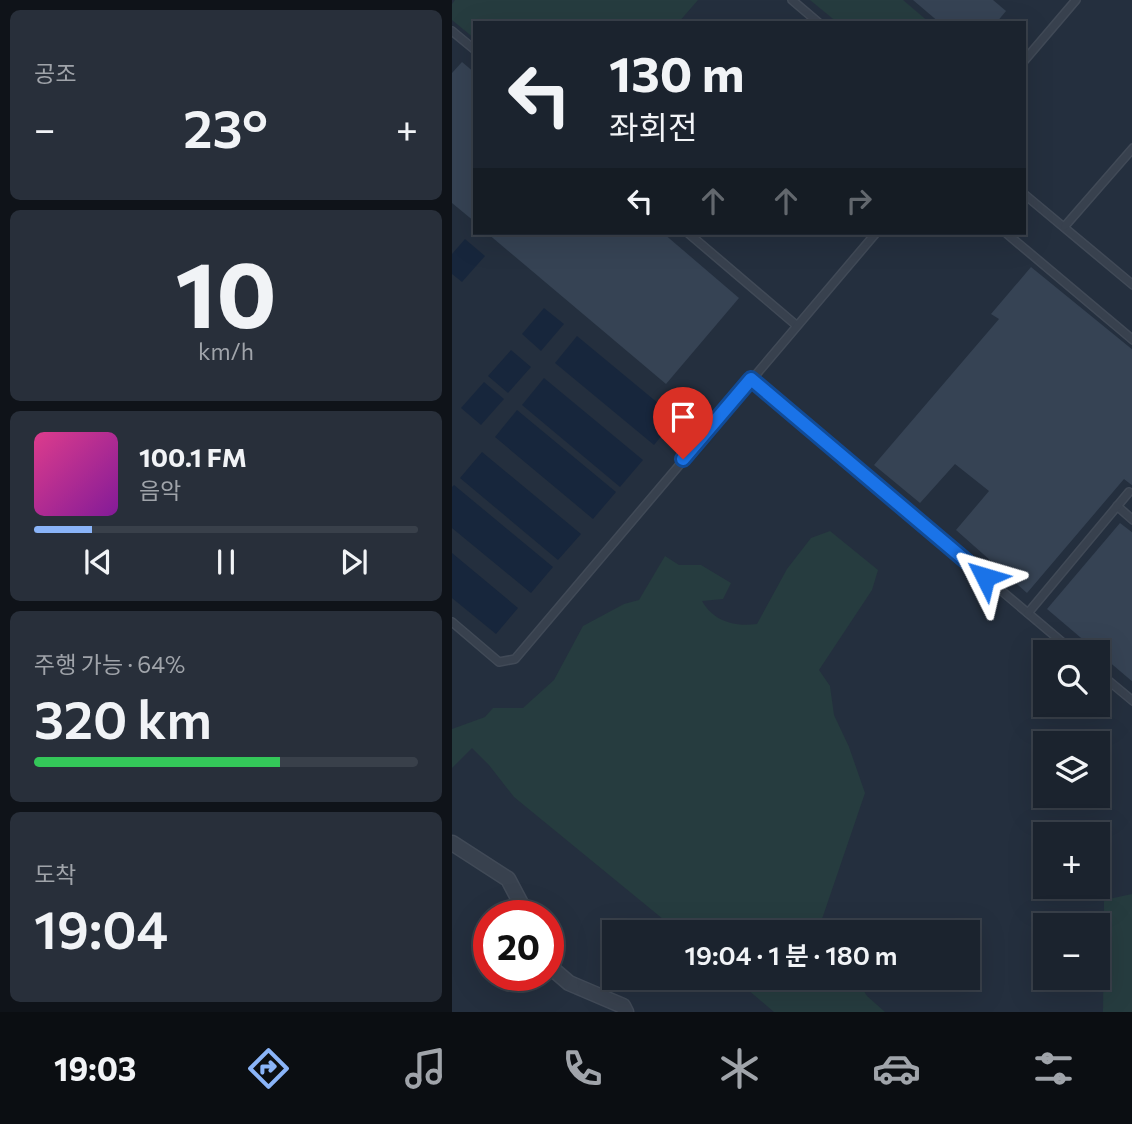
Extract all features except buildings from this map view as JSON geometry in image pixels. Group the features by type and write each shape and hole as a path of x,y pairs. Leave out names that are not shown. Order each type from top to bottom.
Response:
{"street":[{"path":"452,843 508,879 519,900"},
{"path":"564,979 623,1006 626,1012"}],"lane":[{"path":"792,0 817,21"},
{"path":"1026,59 1076,0"},
{"path":"452,31 473,48"},
{"path":"1065,226 1133,148"},
{"path":"1026,196 1133,285"},
{"path":"690,235 796,325"},
{"path":"452,622 499,662 516,659 874,235"},
{"path":"1009,235 1133,340"},
{"path":"751,379 1060,640"},
{"path":"1028,613 1129,492"},
{"path":"1117,506 1133,520"},
{"path":"1110,682 1133,701"}],"green space":[{"path":"455,0 698,0 680,21 473,21 473,37 452,20 452,4"},
{"path":"810,0 903,0 928,21 836,21"},
{"path":"830,531 878,570 872,590 819,670 830,686 834,715 849,747 865,793 823,920 664,920 514,797 472,748 452,768 452,729 485,717 493,708 523,708 554,680 583,626 624,604 639,600 665,556 679,565 701,565 731,583 723,599 702,601 713,614 734,624 757,624 787,569 811,538"},
{"path":"1132,894 1132,1012 1103,1012 1103,990 1110,990 1110,913 1104,913 1104,900"},
{"path":"748,990 863,990 885,1012 774,1012"}],"water":[{"path":"465,239 485,256 462,282 452,274 452,254"},
{"path":"544,308 564,324 541,351 522,334"},
{"path":"577,336 676,418 654,445 555,363"},
{"path":"511,350 531,367 508,393 488,376"},
{"path":"544,378 643,460 620,487 522,405"},
{"path":"484,382 504,399 481,425 461,408"},
{"path":"517,410 616,492 593,519 495,437"},
{"path":"482,452 581,534 558,560 460,478"},
{"path":"454,485 553,567 531,593 452,528"},
{"path":"452,553 518,608 496,634 452,598"}],"route":[{"path":"683,459 751,379 985,577"}]}
